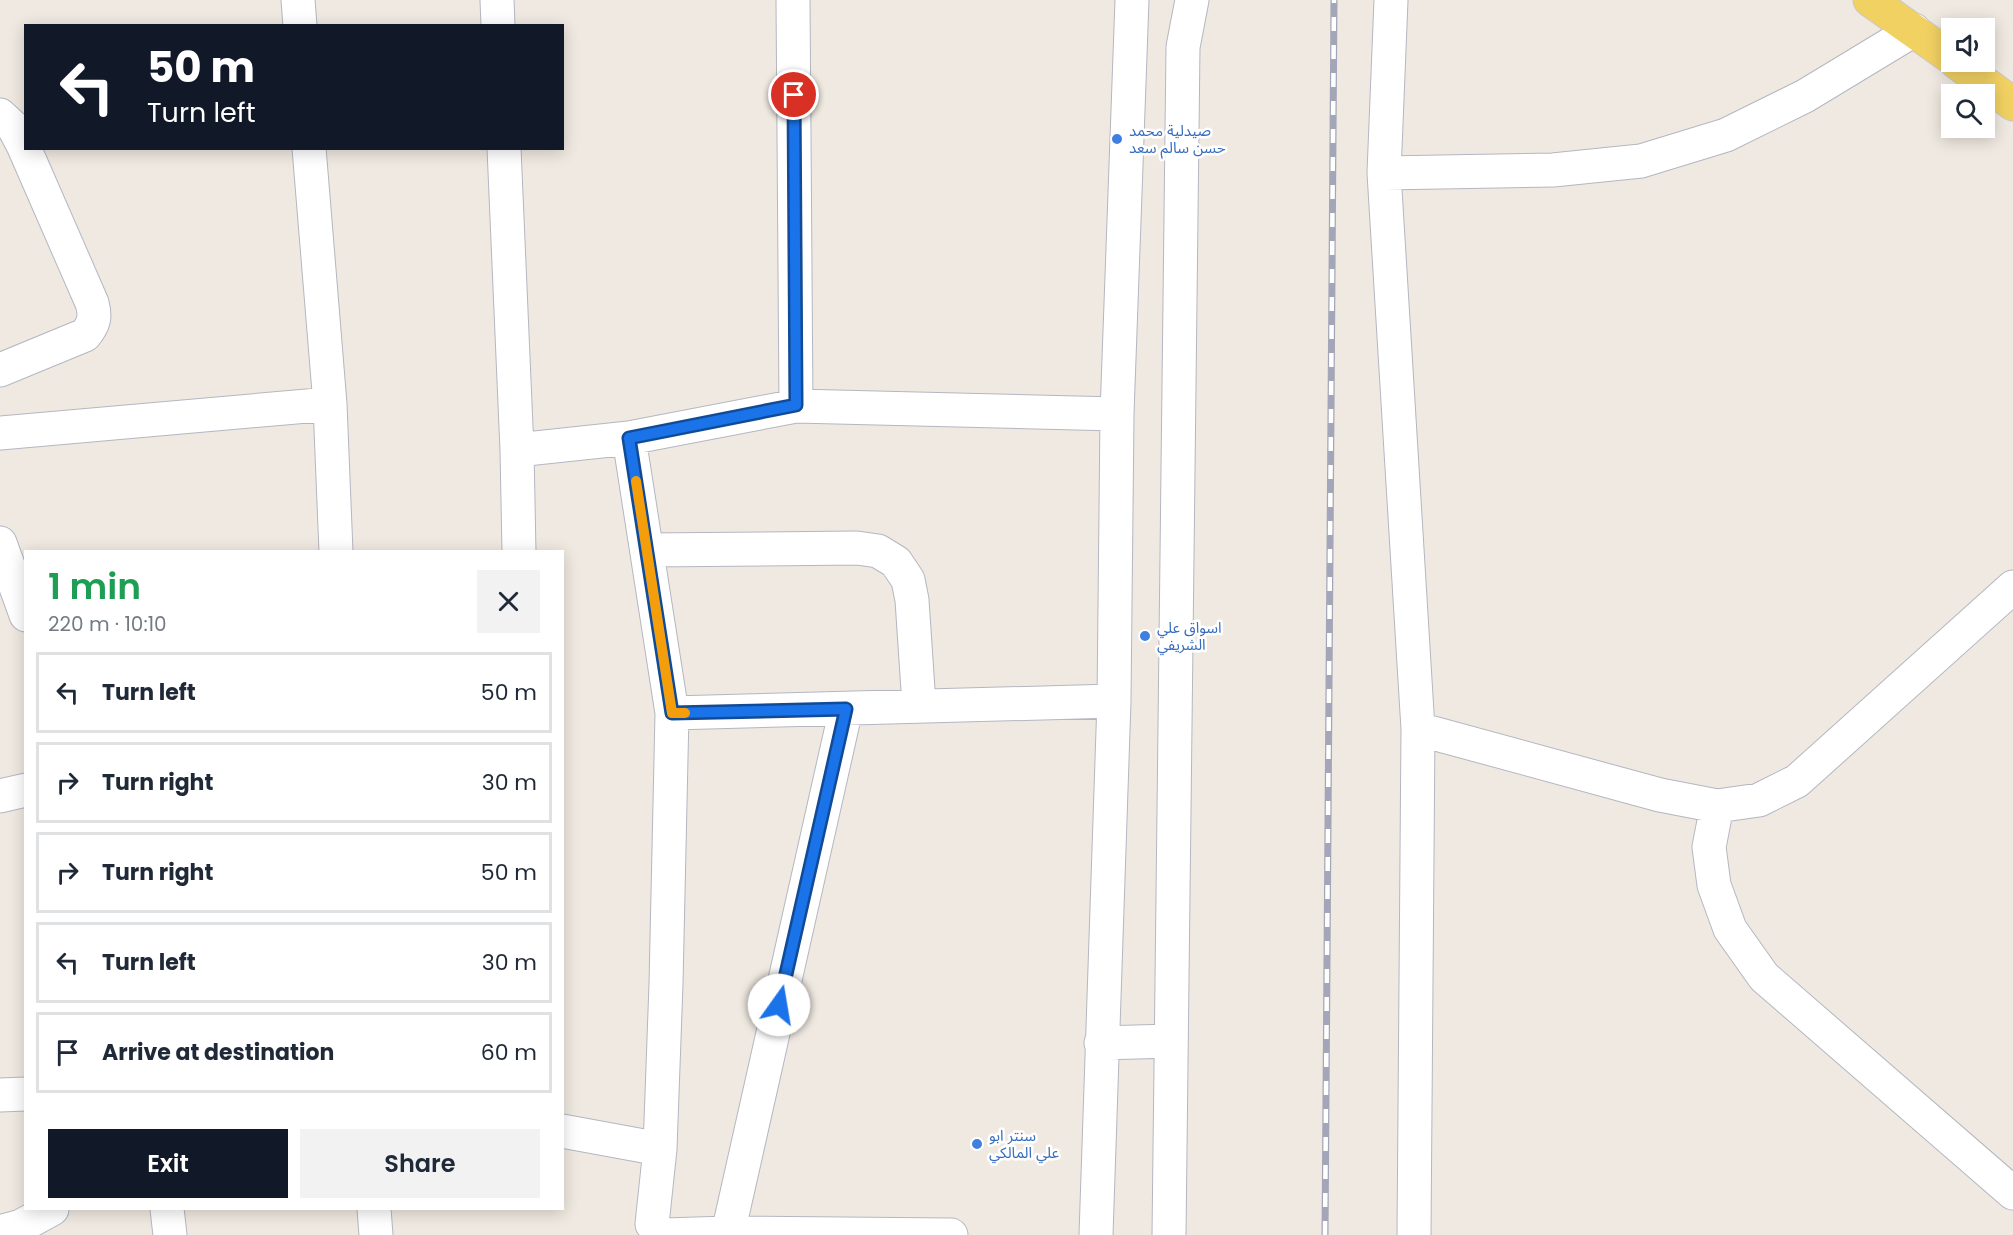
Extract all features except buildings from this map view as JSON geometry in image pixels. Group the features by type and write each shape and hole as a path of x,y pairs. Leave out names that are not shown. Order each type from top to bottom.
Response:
{"main road":[{"path":"1870,0 1941,50"},
{"path":"1970,72 2013,104"}],"street":[{"path":"298,0 300,24"},
{"path":"497,0 498,24"},
{"path":"793,0 796,405"},
{"path":"1096,1235 1114,701 1117,414 1132,0"},
{"path":"1169,1235 1183,46 1192,0"},
{"path":"1391,0 1384,173 1418,729 1414,1235"},
{"path":"1384,173 1553,170 1641,161 1726,135 1805,96 1914,30"},
{"path":"0,115 14,128 24,147"},
{"path":"0,370 85,335 93,326 96,314 25,150"},
{"path":"309,150 330,404 336,550"},
{"path":"504,150 519,550"},
{"path":"0,433 330,404"},
{"path":"517,450 629,438 796,405 1117,414"},
{"path":"629,438 672,713 660,1149 652,1224 663,1235 728,1233 951,1235"},
{"path":"0,543 24,609"},
{"path":"647,550 857,548 878,551 896,562 908,580 912,600 919,705"},
{"path":"1418,729 1660,795 1717,806 1759,800 1797,781 2013,587"},
{"path":"672,713 1114,701"},
{"path":"728,1233 846,709"},
{"path":"0,795 24,790"},
{"path":"1717,806 1709,847 1714,885 1730,929 1764,977 2013,1193"},
{"path":"1101,1043 1171,1041"},
{"path":"0,1095 24,1094"},
{"path":"564,1131 660,1149"},
{"path":"0,1232 21,1226 50,1210"},
{"path":"167,1210 170,1235"},
{"path":"374,1210 376,1235"}],"railway":[{"path":"1325,1235 1334,0"}],"slow traffic":[{"path":"636,481 672,713 685,713"}],"place":[{"name":"صيدلية محمد حسن سالم سعد","path":"1117,139"},
{"name":"اسواق علي الشريفي","path":"1145,636"},
{"name":"سنتر ابو علي المالكي","path":"977,1144"}],"route":[{"path":"779,1005 846,709 672,713 629,438 796,405 794,95"}]}
